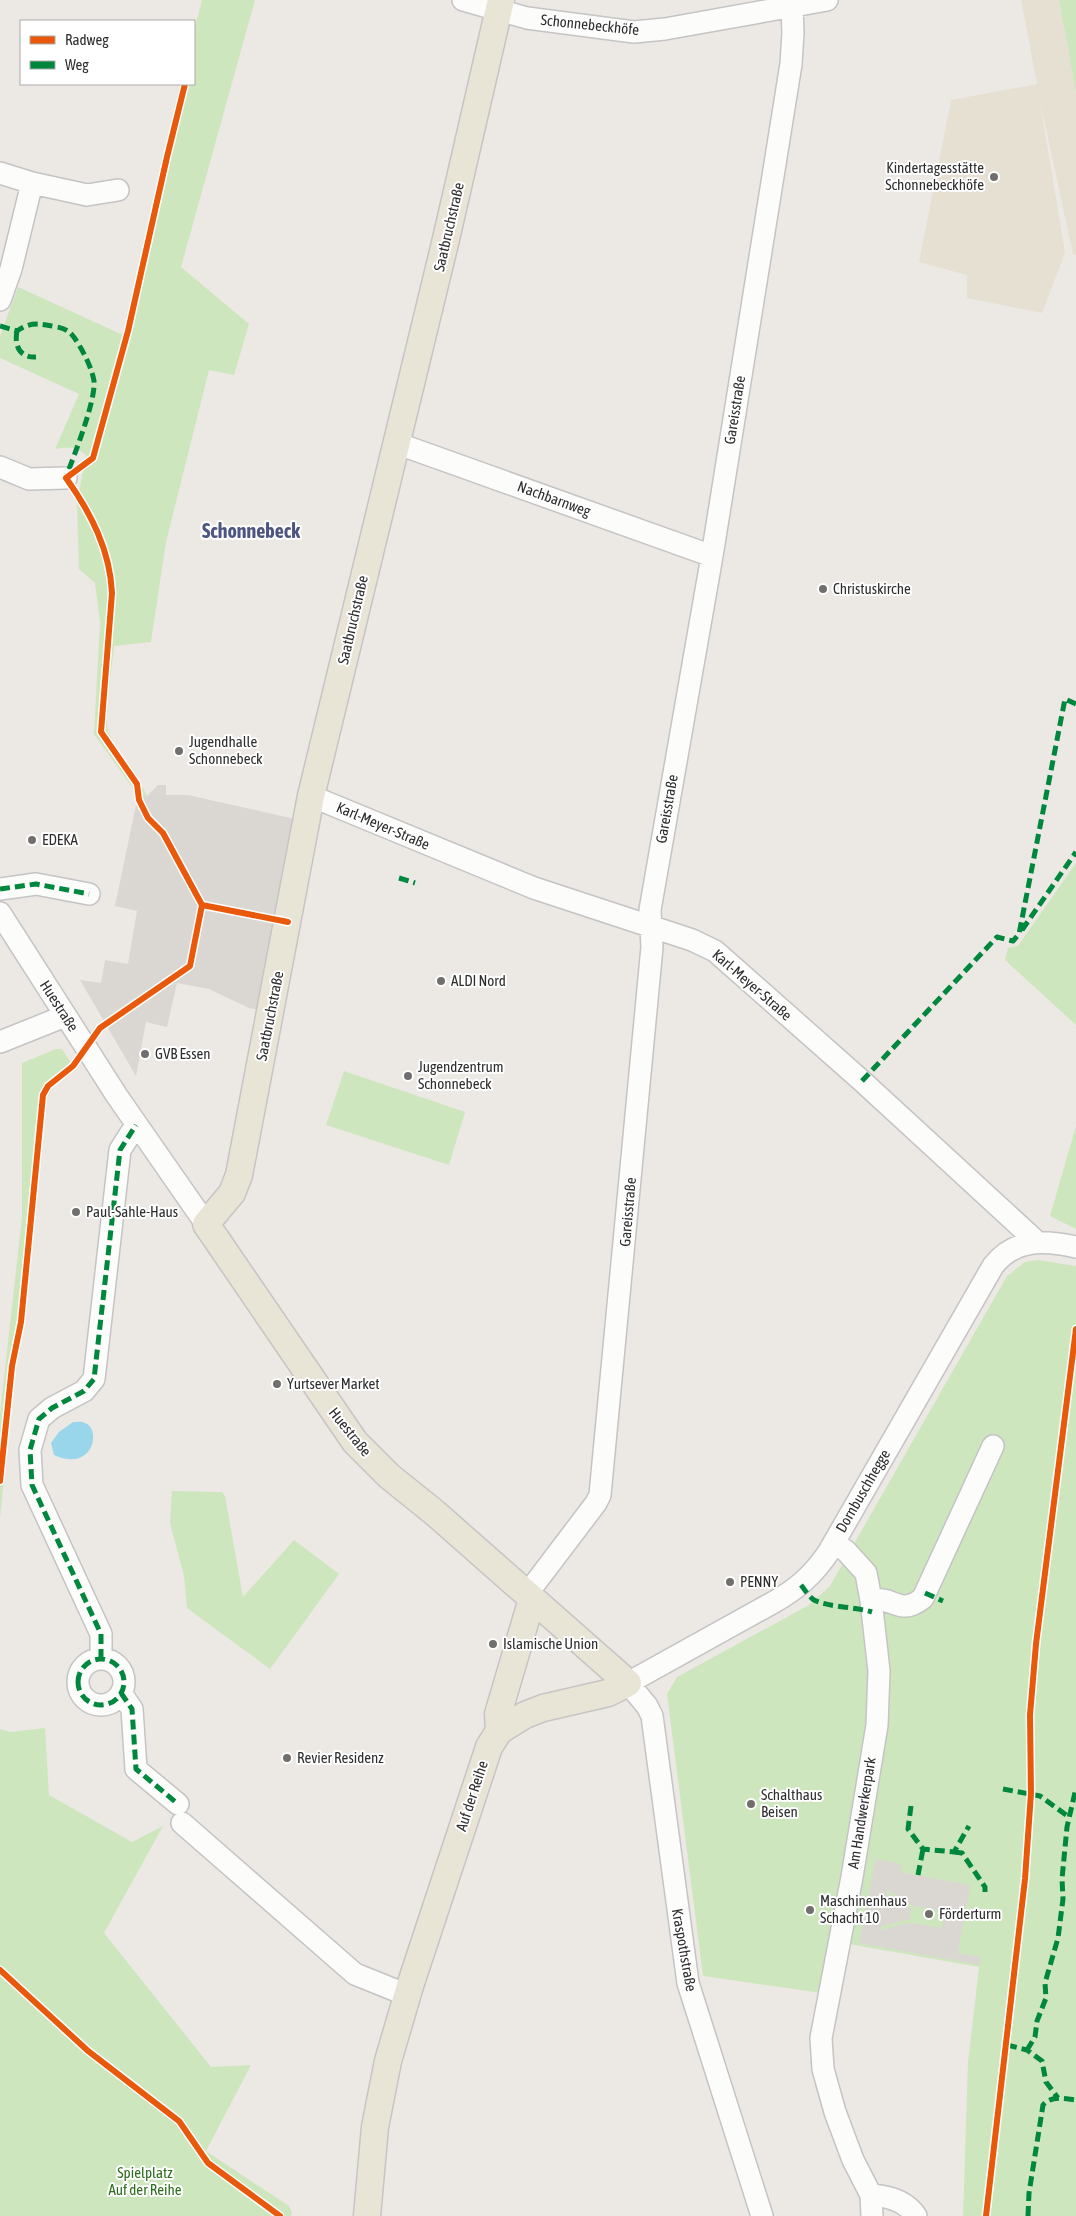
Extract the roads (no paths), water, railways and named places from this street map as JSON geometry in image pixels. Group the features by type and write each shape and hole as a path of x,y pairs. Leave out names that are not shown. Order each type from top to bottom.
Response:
{"main road":[{"name":"Saatbruchstraße","path":"206,1224 232,1193 239,1175 311,796 446,239 500,5"},
{"name":"Huestraße","path":"206,1224 355,1442 389,1476 530,1596 628,1684"},
{"path":"499,1730 498,1714 530,1596"},
{"name":"Auf der Reihe","path":"367,2216 375,2127 388,2061 407,1995 482,1763 489,1747 499,1730 525,1714 543,1708 608,1694 628,1684"}],"street":[{"name":"Schonnebeckhöfe","path":"463,0 500,5 527,18 634,32 665,29 808,3"},
{"name":"Gareisstraße","path":"530,1596 600,1495 652,947 650,927 653,888 712,556 791,64 793,33 808,3"},
{"path":"0,173 32,183 88,195 118,190"},
{"path":"0,300 11,269 32,183"},
{"name":"Nachbarnweg","path":"396,443 712,556"},
{"path":"0,467 29,479 66,478"},
{"name":"Karl-Meyer-Straße","path":"311,796 534,888 704,944 727,961 1037,1242"},
{"path":"0,889 36,884 89,894"},
{"name":"Huestraße","path":"0,913 136,1124 206,1224"},
{"path":"0,1042 65,1016"},
{"path":"102,1659 101,1634 32,1485 30,1450 39,1419 52,1408 84,1391 94,1379 120,1150 136,1124"},
{"path":"1037,1242 1076,1247"},
{"name":"Dornbuschhegge","path":"628,1684 790,1593 818,1568 992,1266 1011,1249 1023,1244 1037,1242"},
{"path":"871,1600 880,1599 901,1606 912,1606 923,1598 993,1446"},
{"name":"Am Handwerkerpark","path":"834,1543 846,1551 866,1573 879,1670 877,1725 853,1872 822,2038 823,2069 835,2112 853,2160 871,2195 872,2216"},
{"path":"102,1659 114,1663 123,1673 124,1680 121,1693 111,1703 97,1705 84,1699 77,1685 81,1670 94,1660 102,1659"},
{"name":"Kraspothstraße","path":"628,1684 647,1706 652,1716 688,1982 762,2216"},
{"path":"121,1693 132,1709 136,1769 180,1814 355,1974 407,1995"},
{"path":"871,2195 894,2199 906,2206 916,2216"}],"water":[{"path":"73,1422 84,1422 90,1427 93,1433 93,1441 90,1448 78,1458 67,1459 54,1455 51,1443 59,1432"}],"place":[{"name":"Kindertagesstätte Schonnebeckhöfe","path":"994,177"},
{"name":"Christuskirche","path":"823,589"},
{"name":"Jugendhalle Schonnebeck","path":"179,751"},
{"name":"EDEKA","path":"32,840"},
{"name":"ALDI Nord","path":"441,981"},
{"name":"GVB Essen","path":"145,1054"},
{"name":"Jugendzentrum Schonnebeck","path":"408,1076"},
{"name":"Paul-Sahle-Haus","path":"76,1212"},
{"name":"Yurtsever Market","path":"277,1384"},
{"name":"PENNY","path":"730,1582"},
{"name":"Islamische Union","path":"493,1644"},
{"name":"Revier Residenz","path":"287,1758"},
{"name":"Schalthaus Beisen","path":"751,1804"},
{"name":"Maschinenhaus Schacht 10","path":"810,1910"},
{"name":"Förderturm","path":"929,1914"}],"district":[{"name":"Schonnebeck","path":"251,531"}],"park label":[{"name":"Spielplatz Auf der Reihe","path":"145,2182"}]}
